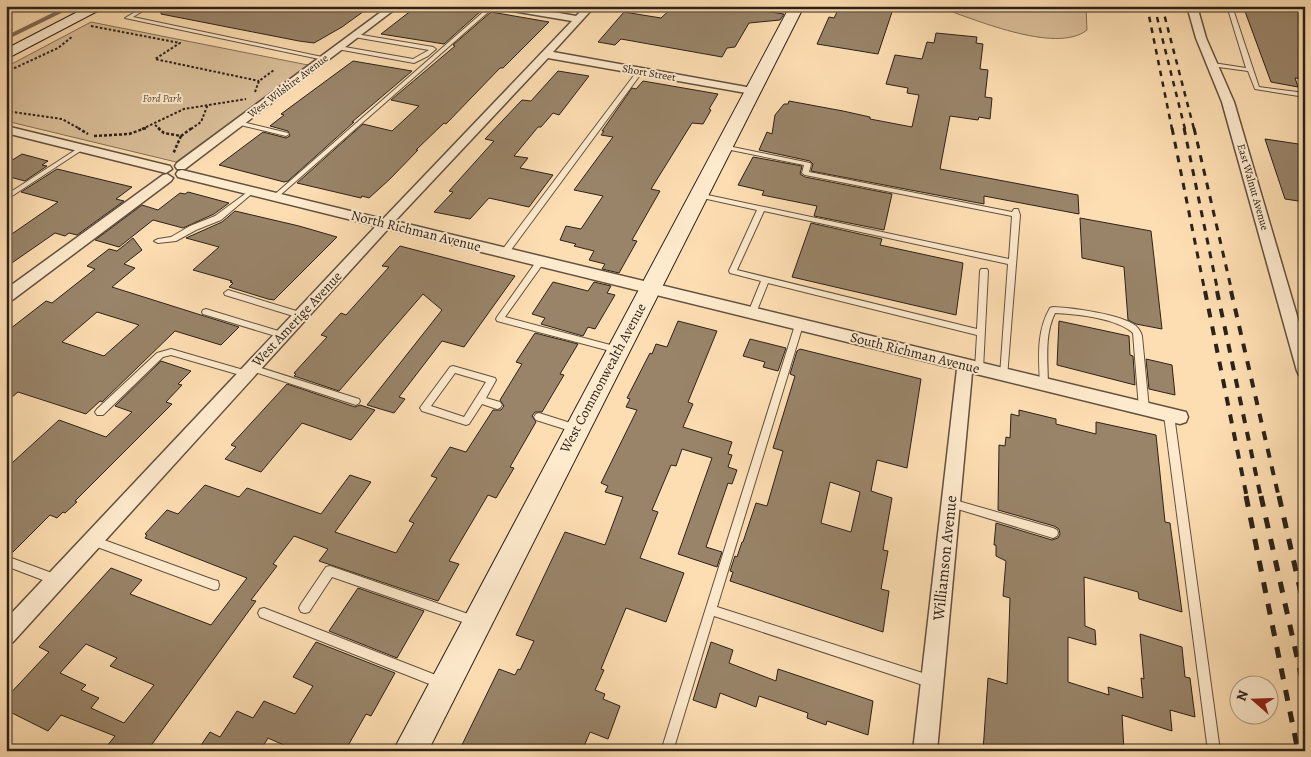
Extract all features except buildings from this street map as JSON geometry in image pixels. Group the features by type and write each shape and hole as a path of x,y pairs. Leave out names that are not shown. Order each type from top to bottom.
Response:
{"main road":[{"path":"6,54 100,6"},
{"name":"West Commonwealth Avenue","path":"410,751 797,6"}],"street":[{"name":"West Wilshire Avenue","path":"6,297 174,169 395,6"},
{"path":"501,6 578,19"},
{"name":"West Amerige Avenue","path":"6,635 385,224 591,6"},
{"name":"East Walnut Avenue","path":"1192,6 1201,38 1228,102 1305,371"},
{"name":"Short Street","path":"545,54 752,91"},
{"name":"North Richman Avenue","path":"6,129 650,288"},
{"name":"South Richman Avenue","path":"650,288 1174,416"},
{"name":"Williamson Avenue","path":"925,751 951,503 972,367"}],"lane":[{"path":"149,6 128,18 324,58"},
{"path":"276,196 493,6"},
{"path":"1229,6 1257,88 1305,95"},
{"path":"340,48 414,61 433,49 356,36"},
{"path":"1212,66 1250,70"},
{"path":"505,252 640,72"},
{"path":"238,123 286,134"},
{"path":"6,198 83,147"},
{"path":"723,147 808,164 805,173 1016,212 1004,375"},
{"path":"158,242 173,238 218,218 253,190"},
{"path":"698,195 1012,262"},
{"path":"762,209 733,271 981,333"},
{"path":"541,261 500,319 618,350"},
{"path":"972,367 981,333 984,271"},
{"path":"752,313 765,280"},
{"path":"228,293 300,316"},
{"path":"1044,385 1044,336 1047,319 1053,310 1065,310 1116,321 1134,329 1138,336 1144,409"},
{"path":"206,312 282,335"},
{"path":"667,751 799,325"},
{"path":"100,412 160,355 171,352 249,371 356,401"},
{"path":"453,369 492,380 480,400 466,421 425,408 453,369"},
{"path":"480,400 496,405"},
{"path":"1174,416 1214,751"},
{"path":"539,418 577,429"},
{"path":"951,503 1053,533"},
{"path":"93,541 214,585"},
{"path":"6,561 56,580"},
{"path":"305,608 330,571 477,621"},
{"path":"711,610 933,682"},
{"path":"264,613 444,684"}],"path":[{"path":"90,26 180,44 154,59 259,81"},
{"path":"6,72 58,48 74,35"},
{"path":"252,95 259,81 274,70"},
{"path":"6,111 62,119 84,133 100,136 129,134 155,124 177,111 249,97"},
{"path":"174,169 174,147 181,136 200,122 208,104"},
{"path":"155,124 164,133 181,136"}],"green space":[{"path":"936,6 1086,6 1087,30 1073,37 1035,37 1013,32"},
{"name":"Ford Park","path":"91,22 308,65 176,162 6,121 6,67"}],"waterway":[{"path":"6,38 71,6"}],"railway":[{"path":"1147,6 1172,129"},
{"path":"1162,6 1194,129"},
{"path":"1157,17 1185,129"},
{"path":"1172,128 1205,292"},
{"path":"1184,128 1218,292"},
{"path":"1194,128 1232,292"},
{"path":"1205,291 1247,498"},
{"path":"1217,291 1261,498"},
{"path":"1231,291 1279,498"},
{"path":"1246,496 1298,751"},
{"path":"1261,496 1305,693"},
{"path":"1279,496 1305,611"}]}
